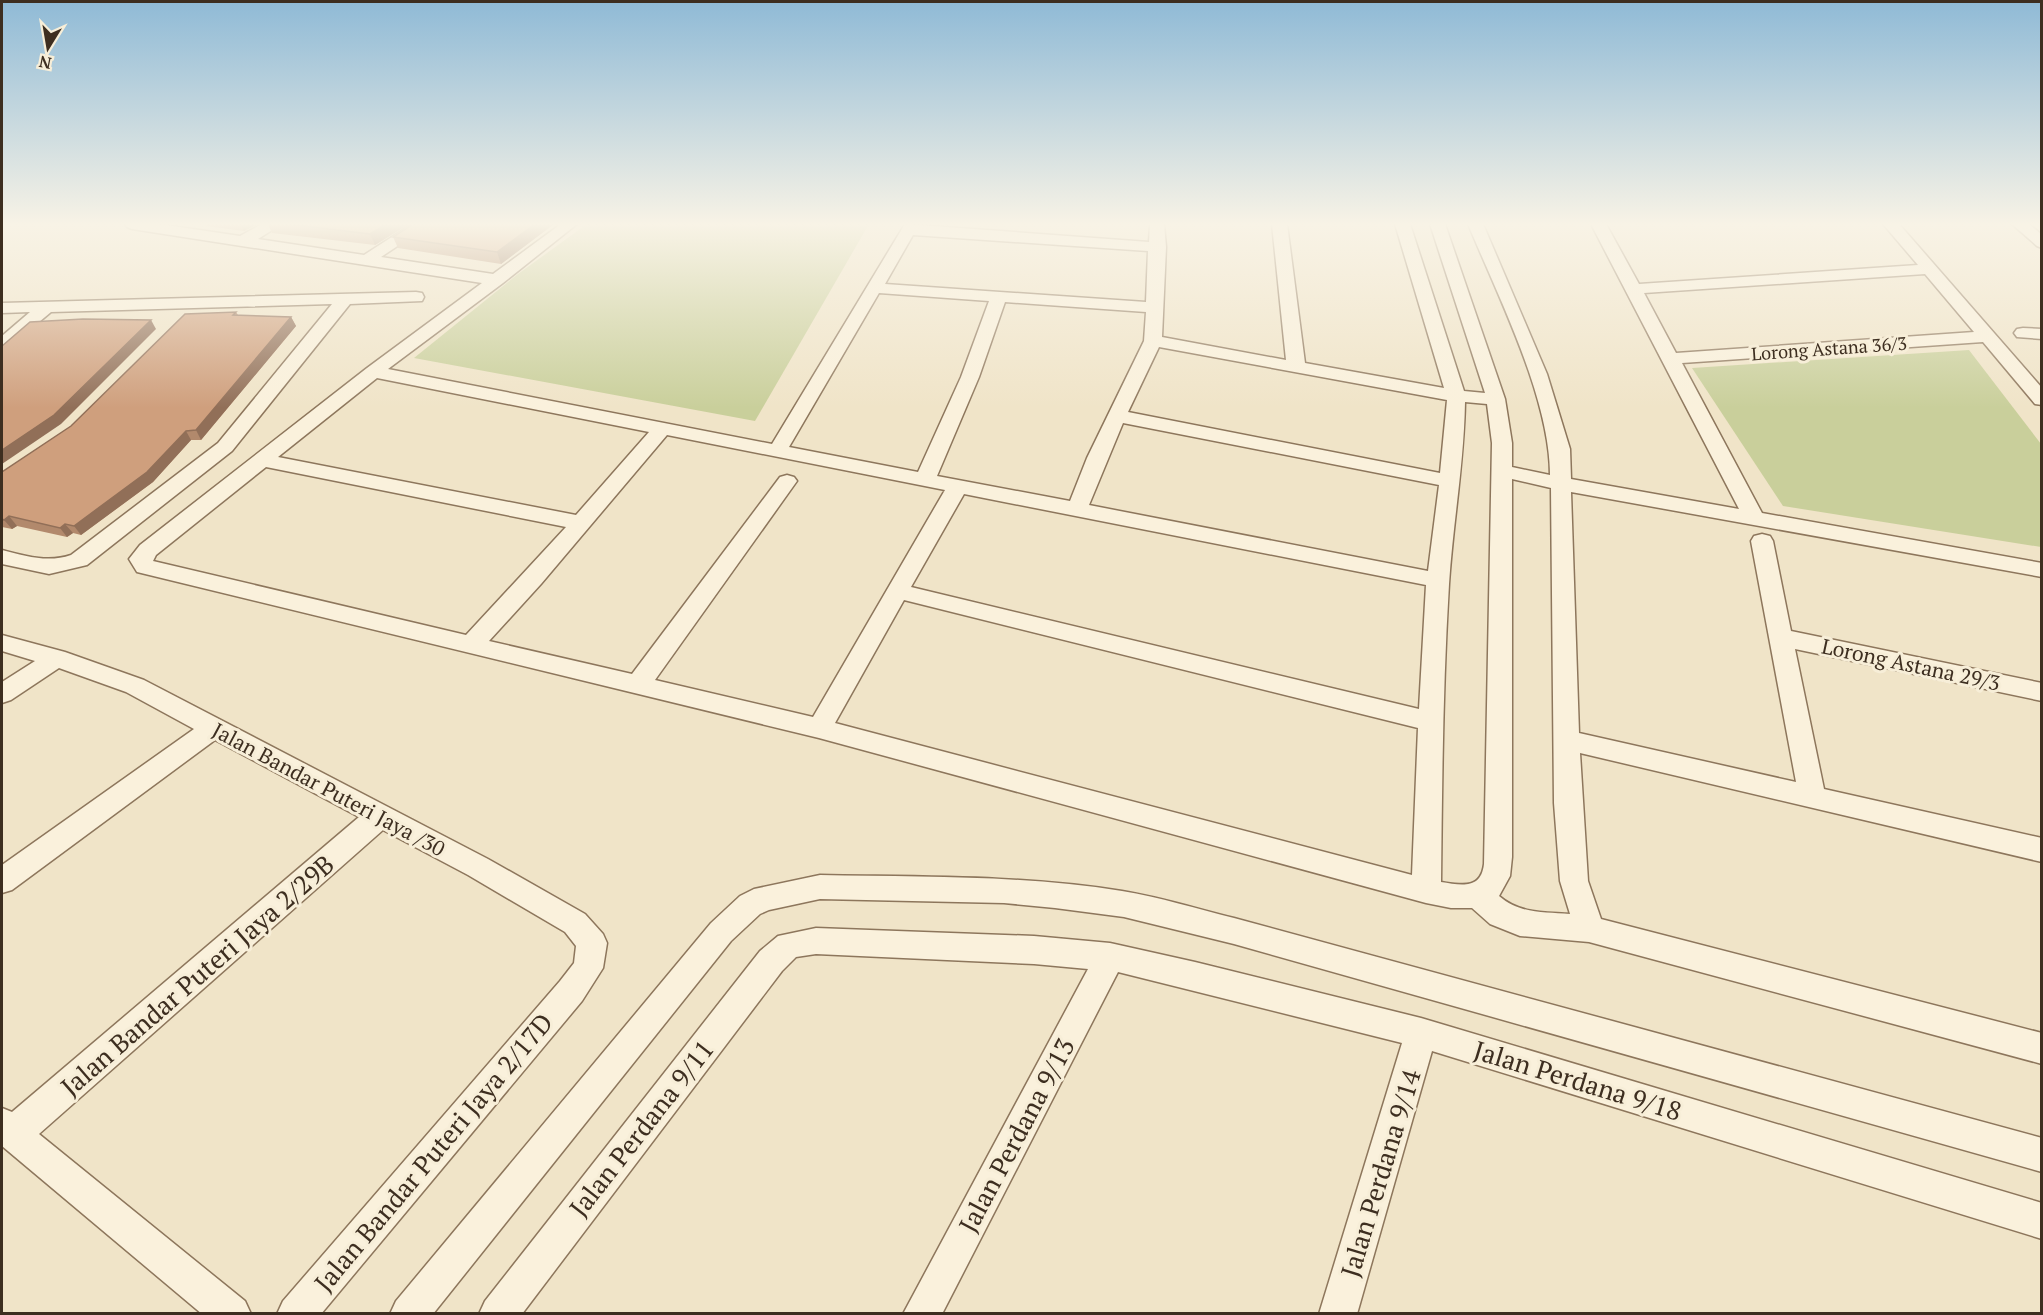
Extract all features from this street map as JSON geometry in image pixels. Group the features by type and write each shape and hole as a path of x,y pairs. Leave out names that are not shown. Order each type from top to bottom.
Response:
{"street":[{"path":"490,285 373,372 148,550 140,559 145,567 819,728 1426,891 1452,896 1477,895 1491,886 1496,874 1499,839 1502,443 1496,399 1458,285"},
{"path":"777,451 875,285"},
{"path":"1077,509 1117,416 1153,341 1157,285"},
{"path":"1287,285 1296,367"},
{"path":"1422,285 1456,396 1450,481 1438,580 1426,891"},
{"path":"1501,285 1538,374 1560,449 1568,803 1574,881 1590,929"},
{"path":"1632,285 1758,530 1812,797"},
{"path":"1634,289 1688,285"},
{"path":"1944,285 2042,400"},
{"path":"873,288 1156,308"},
{"path":"2,308 416,297"},
{"path":"925,480 970,377 999,297"},
{"path":"2,557 47,568 63,566 79,560 225,447 345,299"},
{"path":"178,321 194,304"},
{"path":"2,344 45,308"},
{"path":"2023,333 2042,334"},
{"name":"Lorong Astana 36/3","path":"1670,359 1988,336"},
{"path":"1153,341 1456,396 1496,399"},
{"path":"373,372 1438,580"},
{"path":"1117,416 1450,481"},
{"path":"472,644 533,579 663,428"},
{"path":"262,460 581,523"},
{"path":"199,467 241,476"},
{"path":"1502,471 1758,530 2042,570"},
{"path":"638,685 787,481"},
{"path":"819,728 958,486"},
{"path":"897,591 1431,722"},
{"name":"Lorong Astana 29/3","path":"1780,637 2042,692"},
{"name":"Jalan Bandar Puteri Jaya /30","path":"2,644 57,658 135,686 478,867 575,924 592,943 588,969 571,991"},
{"path":"2,694 57,658"},
{"path":"2,881 213,728"},
{"path":"1567,740 2042,850"},
{"name":"Jalan Bandar Puteri Jaya 2/29B","path":"7,1129 380,816"},
{"path":"409,1314 721,932 750,905 764,898 820,887 1004,891 1124,904 1269,940 2042,1155"},
{"path":"1477,895 1500,915 1520,923 1590,929 2042,1049"},
{"name":"Jalan Perdana 9/18","path":"789,945 816,941 1034,950 1110,957 1421,1033 2042,1221"},
{"name":"Jalan Perdana 9/11","path":"498,1314 771,961 789,945"},
{"name":"Jalan Perdana 9/13","path":"922,1314 1110,957"},
{"name":"Jalan Bandar Puteri Jaya 2/17D","path":"296,1314 571,991"},
{"name":"Jalan Perdana 9/14","path":"1338,1314 1421,1033"},
{"path":"7,1129 232,1314"}],"green space":[{"path":"504,285 833,285 755,421 414,358"},
{"path":"1969,350 2041,444 2041,547 1783,506 1692,368"}],"building":[{"path":"236,312 233,315 291,317 196,430 186,431 147,472 74,526 65,524 60,528 9,516 2,519 2,472 71,426 185,314"},
{"path":"83,319 151,320 54,415 2,450 2,346 30,322"}]}
